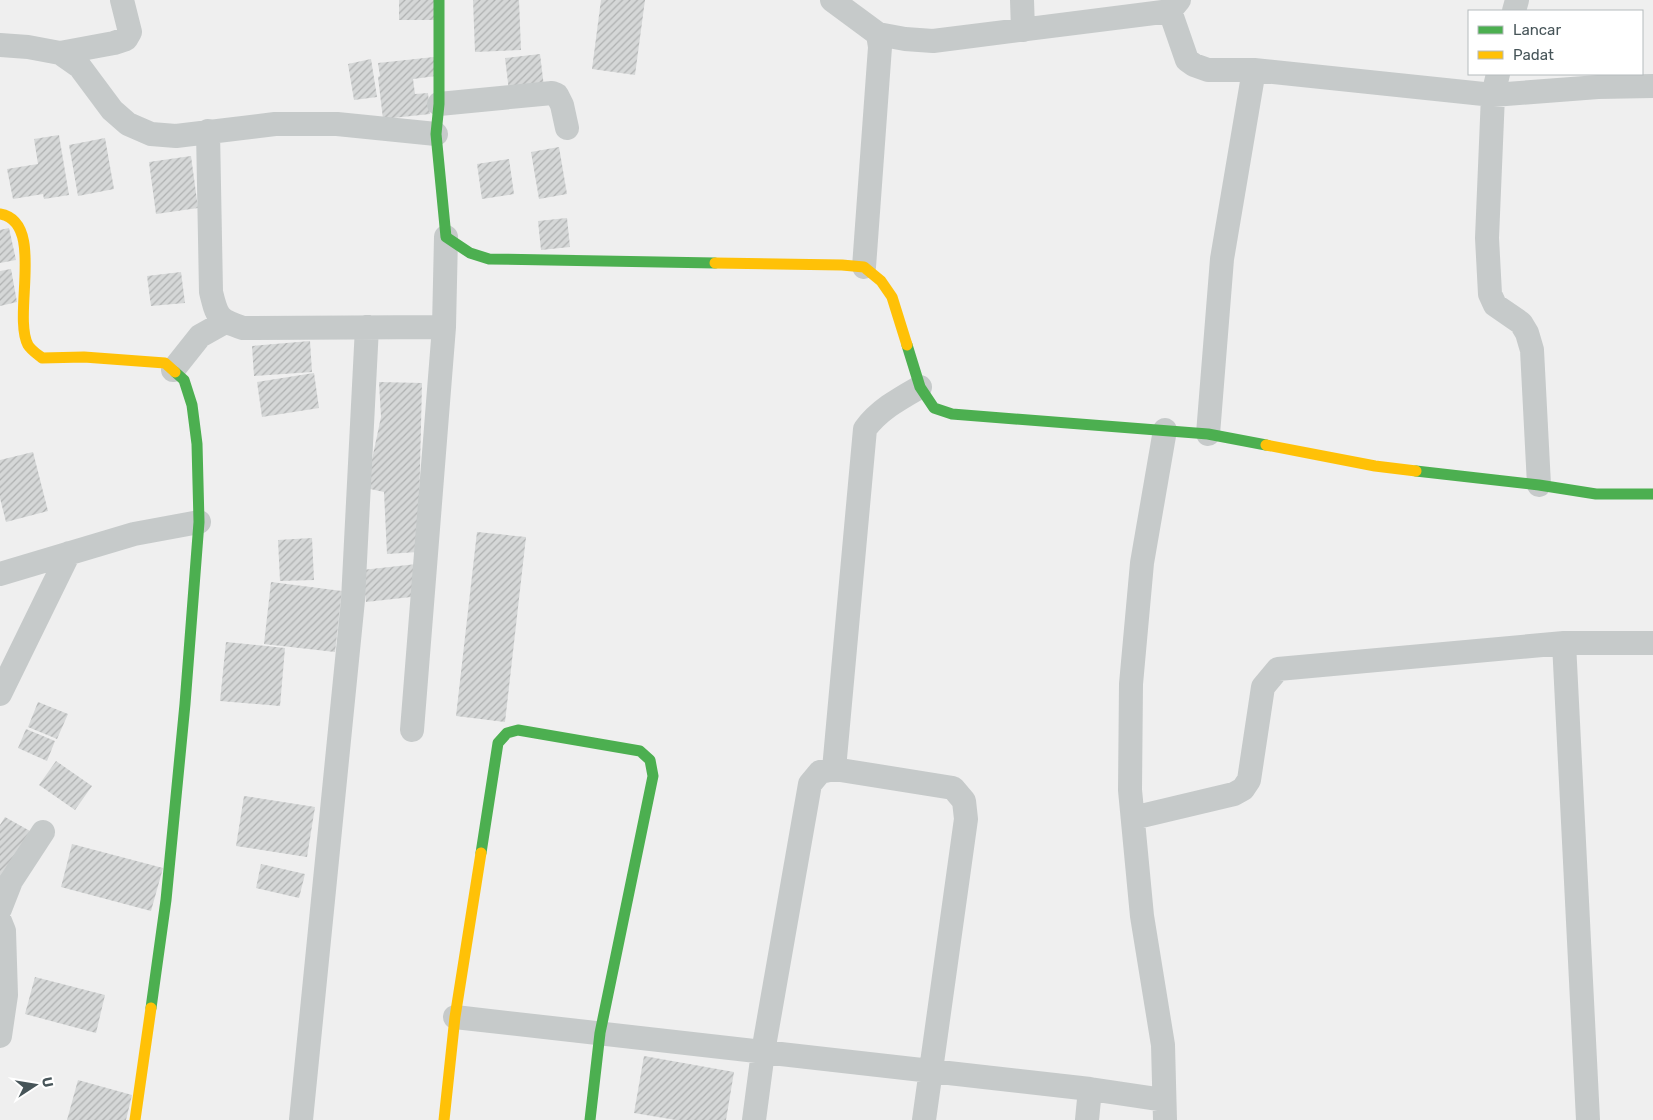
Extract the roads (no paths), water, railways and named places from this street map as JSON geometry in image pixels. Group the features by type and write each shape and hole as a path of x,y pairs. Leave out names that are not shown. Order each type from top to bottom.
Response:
{"street":[{"path":"0,45 28,47 60,53 126,39 130,32 122,0"},
{"path":"412,730 444,327 446,237 436,134 439,104 439,0"},
{"path":"832,0 878,34 905,39 933,41 1023,30 1175,5 1187,60 1194,65 1208,70 1254,70 1598,88 1653,86"},
{"path":"1022,0 1023,30"},
{"path":"864,267 880,47 878,34"},
{"path":"60,53 80,67 112,110 128,124 151,134 176,136 275,124 337,124 436,134"},
{"path":"1208,434 1222,259 1254,70"},
{"path":"1495,84 1487,238 1490,294 1496,305 1521,323 1527,333 1532,350 1540,485"},
{"path":"439,104 552,93 557,95 562,105 567,128"},
{"path":"208,132 211,292 215,308 224,322 243,328 444,327"},
{"path":"0,214 14,221 22,232 25,258 23,325 28,346 42,358 84,357 165,363 184,380 192,405 197,444 199,522 185,704 166,900 135,1120"},
{"path":"446,237 470,254 489,259 842,265 864,267 881,281 892,297 920,387 934,408 952,414 1208,434 1375,466 1540,485 1596,494 1653,494"},
{"path":"173,370 200,336 224,322"},
{"path":"301,1120 353,600 367,327"},
{"path":"834,769 865,429 879,413 920,387"},
{"path":"455,1017 1090,1089 1164,1110 1163,1045 1142,916 1130,790 1131,684 1142,563 1165,430"},
{"path":"0,574 134,534 199,522"},
{"path":"0,694 68,553"},
{"path":"1133,818 1234,794 1243,789 1249,780 1263,687 1278,670 1564,643 1653,643"},
{"path":"1564,643 1588,1120"},
{"path":"444,1120 455,1017 498,743 507,733 518,730 640,751 650,760 653,776 600,1033 590,1120"},
{"path":"754,1120 763,1052 810,784 820,772 834,769 952,788 964,801 966,819 924,1120"},
{"path":"0,909 11,881 43,832"},
{"path":"0,921 4,931 6,995 0,1036"},
{"path":"1087,1120 1090,1089"}]}
